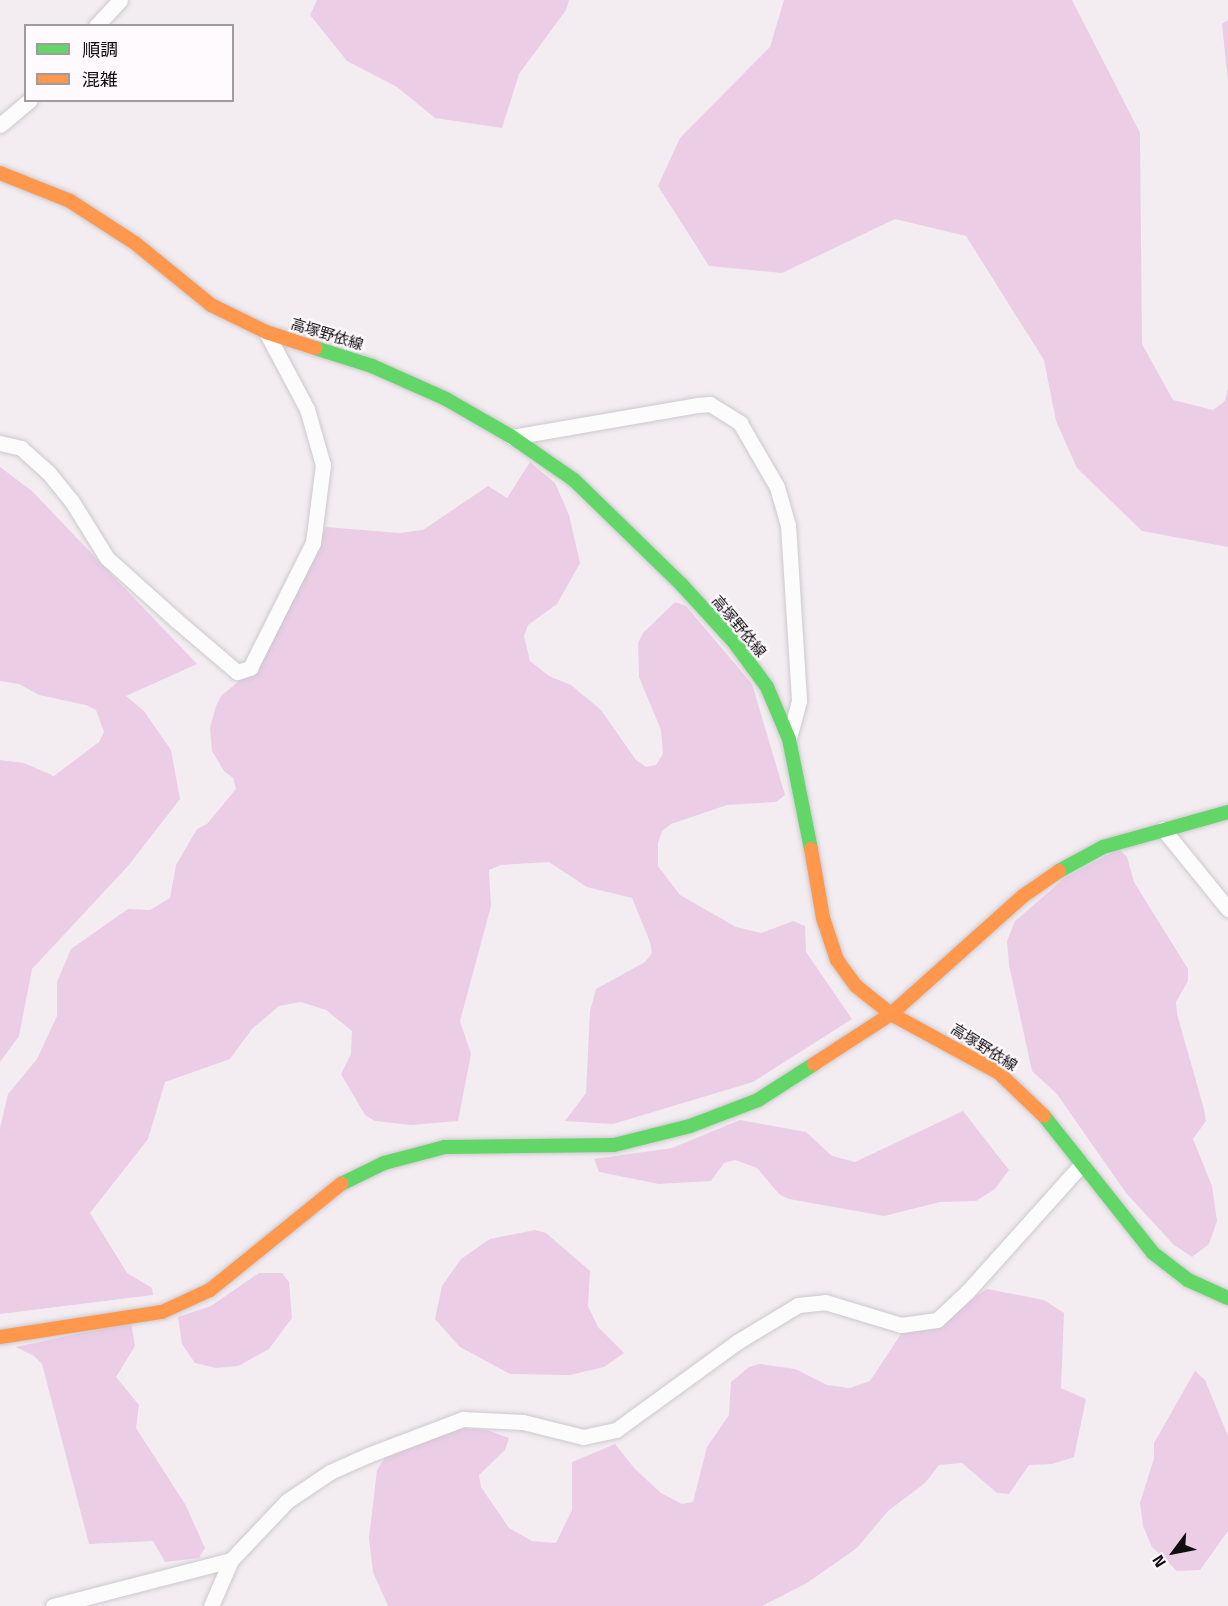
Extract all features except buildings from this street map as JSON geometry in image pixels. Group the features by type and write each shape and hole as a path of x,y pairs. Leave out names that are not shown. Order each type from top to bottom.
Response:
{"main road":[{"name":"高塚野依線","path":"0,174 70,201 135,243 211,304 266,332 372,366 446,399 512,437 574,480 734,642 767,687 789,740 823,918 837,960 855,986 891,1014 999,1073 1031,1100 1153,1253 1188,1280 1228,1298"},
{"path":"0,1337 162,1312 201,1295 330,1189 384,1163 445,1147 614,1145 690,1126 758,1100 891,1014 1023,896 1060,870 1103,847 1228,812"}],"street":[{"path":"98,24 120,0"},
{"path":"0,125 28,102"},
{"path":"0,443 21,448 48,472 107,558 237,672 250,668 313,543 323,465 306,409 266,332"},
{"path":"512,437 710,404 740,423 777,487 788,525 799,701 789,740"},
{"path":"1163,829 1228,909"},
{"path":"211,1606 231,1560 287,1501 330,1472 463,1419 523,1422 582,1437 616,1430 737,1342 798,1305 825,1302 901,1325 937,1320 968,1292 1082,1164"},
{"path":"53,1606 231,1560"}],"shaded area":[{"path":"317,0 569,0 566,10 519,74 502,128 435,118 397,87 347,61 310,15"},
{"path":"784,0 1072,0 1140,133 1142,344 1173,400 1213,410 1225,401 1228,388 1228,547 1142,531 1077,468 1056,421 1044,360 966,236 895,219 782,273 709,266 658,186 680,138 770,47"},
{"path":"1228,20 1228,81 1222,24"},
{"path":"530,462 555,483 569,515 580,563 557,604 528,625 524,636 530,661 549,676 571,685 601,710 636,760 646,767 656,765 663,754 661,730 639,677 638,643 643,633 675,602 686,606 752,684 785,795 776,802 727,805 671,824 662,831 658,843 658,866 680,895 736,927 761,933 793,921 805,926 806,952 852,1019 753,1082 613,1124 565,1121 586,1093 590,1011 596,989 645,962 652,953 650,942 632,898 587,887 549,862 501,865 489,870 491,906 460,1021 471,1054 458,1121 411,1125 375,1121 365,1115 341,1074 351,1054 352,1031 326,1010 301,1002 279,1006 252,1029 230,1059 165,1082 148,1139 90,1213 127,1273 152,1288 153,1295 0,1314 0,1128 8,1094 37,1059 57,1016 57,982 71,949 128,909 150,910 170,898 176,865 197,829 207,824 236,789 233,778 224,771 212,751 210,728 216,706 221,696 246,675 280,627 326,527 399,533 423,530 488,486 507,498"},
{"path":"0,467 32,491 197,664 126,696 144,711 171,750 180,799 128,866 32,969 19,1036 0,1062 0,760 24,763 54,776 99,742 104,732 96,710 86,705 39,695 19,684 0,681"},
{"path":"1119,849 1127,857 1134,882 1188,969 1188,981 1176,1002 1177,1014 1204,1109 1206,1121 1193,1139 1212,1186 1217,1221 1209,1244 1192,1257 1174,1245 1126,1193 1057,1094 1032,1071 1009,965 1007,941 1015,921 1066,877"},
{"path":"963,1111 1009,1170 995,1189 976,1201 940,1202 884,1216 789,1199 779,1194 757,1168 735,1160 724,1163 711,1181 659,1184 599,1172 594,1159 672,1148 740,1120 806,1132 832,1156 855,1162"},
{"path":"535,1230 546,1233 590,1271 588,1306 598,1327 624,1353 604,1367 570,1375 510,1374 460,1347 435,1319 442,1286 461,1259 490,1239"},
{"path":"259,1273 282,1273 289,1282 292,1318 269,1349 238,1366 216,1368 195,1363 182,1344 178,1317 211,1306"},
{"path":"987,1289 1044,1300 1064,1313 1061,1388 1086,1399 1074,1457 1052,1464 1029,1465 1009,1494 997,1493 962,1463 939,1465 925,1483 888,1511 857,1548 807,1583 762,1606 388,1606 373,1572 369,1538 377,1470 395,1442 438,1427 487,1430 509,1438 505,1450 479,1475 481,1487 509,1528 532,1541 556,1543 572,1510 572,1462 615,1444 635,1469 661,1493 682,1504 693,1502 707,1447 729,1415 731,1382 749,1367 760,1364 795,1369 827,1385 850,1388 870,1381 901,1334 929,1326"},
{"path":"131,1322 135,1346 116,1377 139,1405 136,1428 185,1504 205,1548 199,1558 165,1562 153,1541 89,1544 42,1364 34,1356 16,1347"},
{"path":"1195,1371 1205,1380 1228,1436 1228,1531 1200,1570 1177,1571 1152,1547 1143,1526 1140,1503 1154,1458 1154,1443"}],"traffic: fast":[{"path":"315,348 372,366 446,399 512,437 574,480 681,584 734,642 767,687 789,739 811,849"},
{"path":"1059,871 1103,847 1228,812"},
{"path":"341,1184 384,1163 445,1147 614,1145 690,1126 758,1100 814,1064"},
{"path":"1044,1116 1153,1253 1188,1280 1228,1298"}],"traffic: slow":[{"path":"0,173 70,201 135,243 211,305 266,332 315,348"},
{"path":"811,849 823,918 837,960 856,986 891,1014 999,1073 1044,1116"},
{"path":"814,1064 891,1014 1023,896 1059,871"},
{"path":"0,1337 162,1312 210,1290 341,1184"}]}
